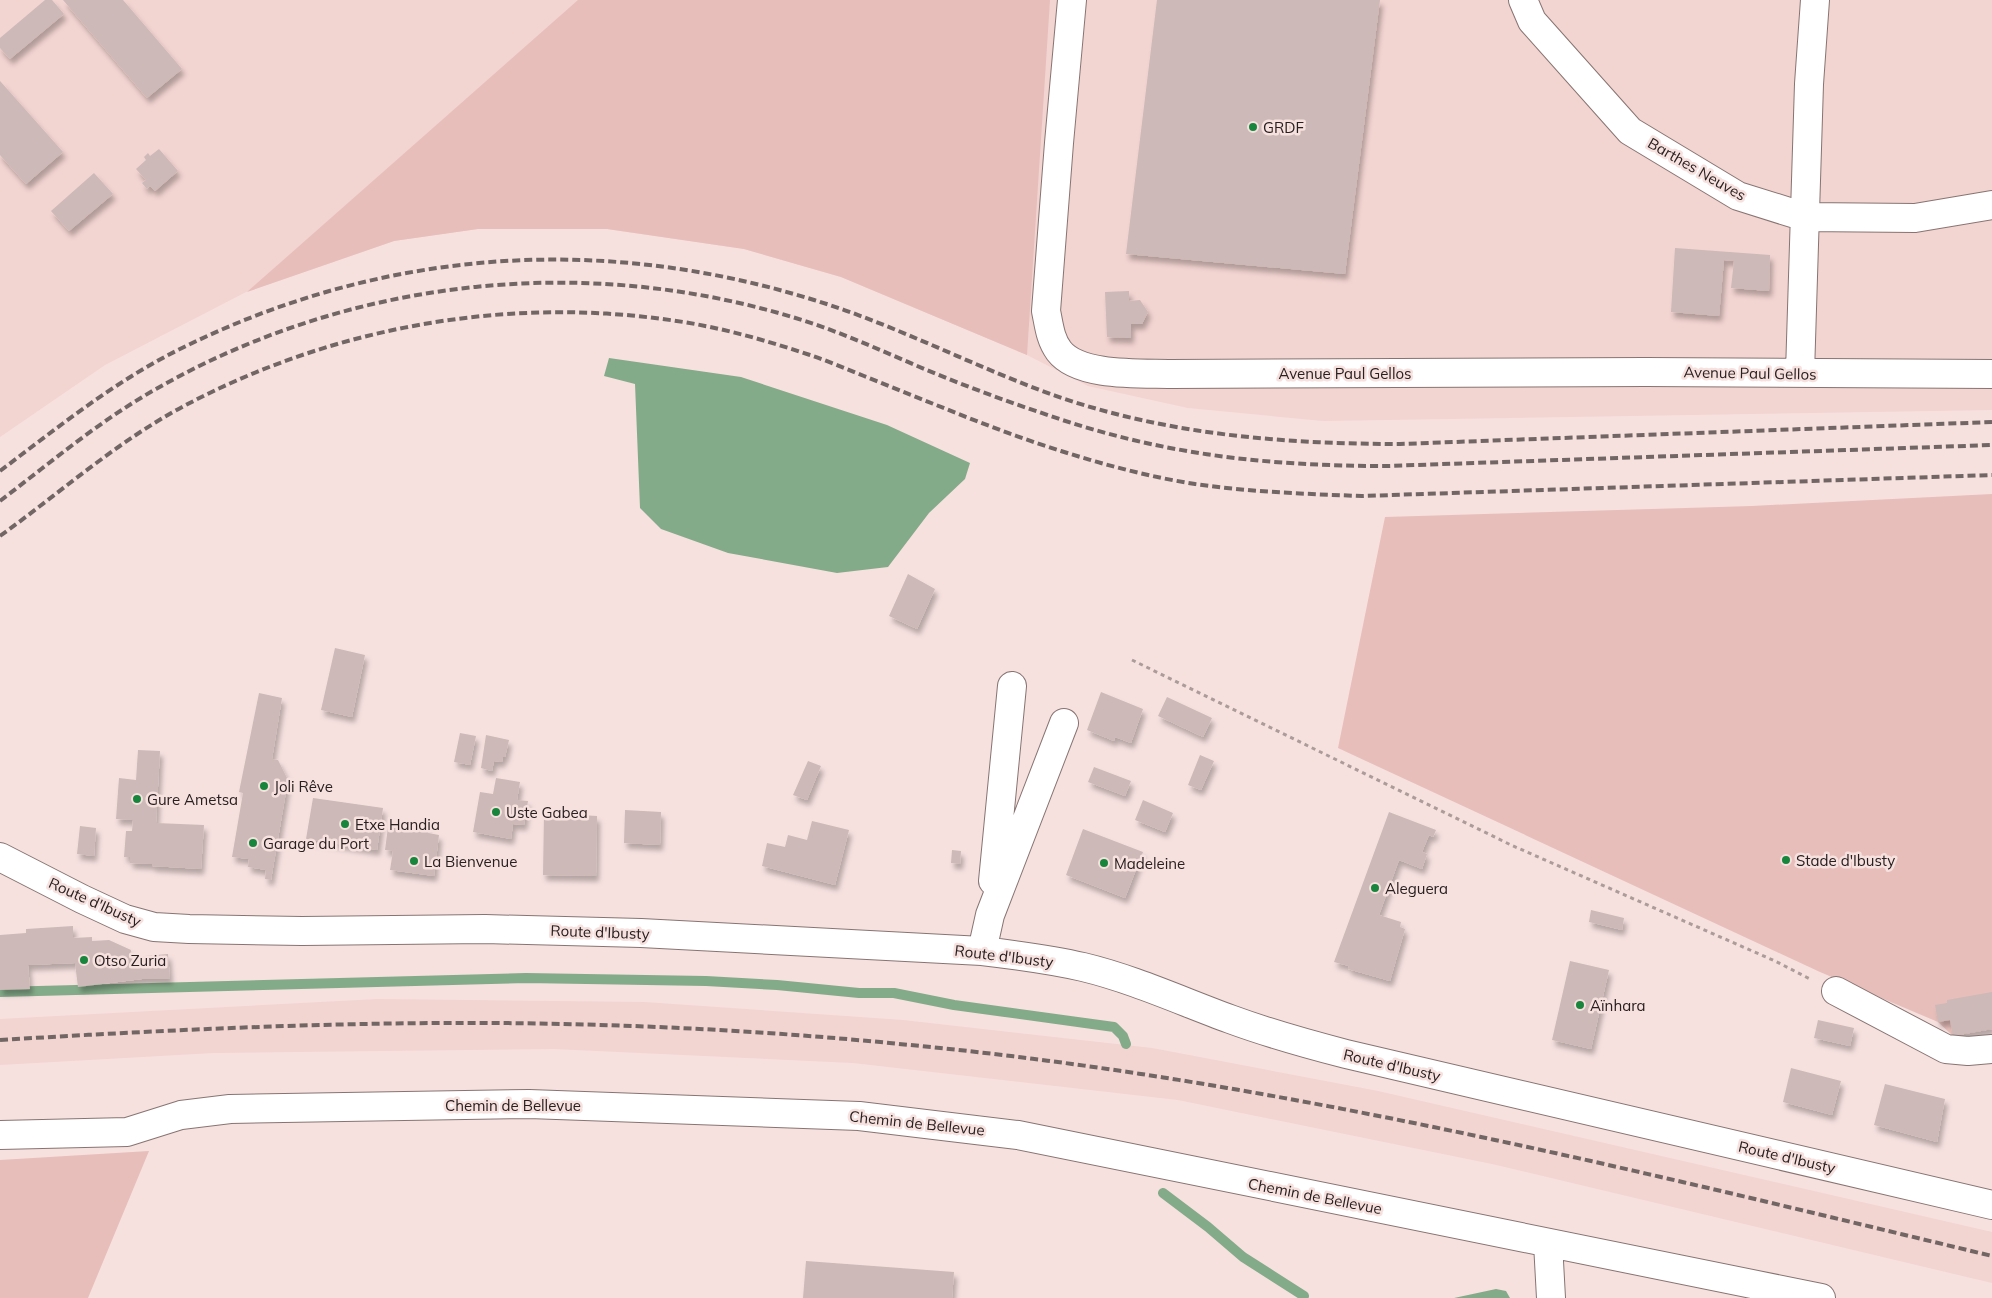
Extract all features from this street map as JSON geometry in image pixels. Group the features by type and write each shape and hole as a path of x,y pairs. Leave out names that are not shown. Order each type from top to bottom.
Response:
{"street":[{"name":"Avenue Paul Gellos","path":"1072,0 1046,311 1051,337 1060,352 1081,366 1112,372 1171,374 1636,372 1992,374"},
{"name":"Barthes Neuves","path":"1523,0 1532,22 1630,131 1738,196 1805,217 1915,218 1992,205"},
{"path":"1800,373 1809,84 1815,0"},
{"path":"982,951 990,915 1012,686"},
{"path":"990,915 1064,723"},
{"name":"Route d'Ibusty","path":"0,857 125,919 154,927 302,930 485,929 612,932 982,951 1031,957 1084,967 1157,990 1230,1019 1291,1039 1346,1054 1992,1206"},
{"path":"1836,991 1946,1049 1968,1051 1992,1049"},
{"name":"Chemin de Bellevue","path":"0,1135 127,1132 181,1114 230,1108 530,1104 859,1116 1018,1135 1821,1298"},
{"path":"1548,1243 1551,1298"}],"path":[{"path":"1132,660 1512,845 1836,991"}],"shaded area":[{"path":"0,0 1992,0 1992,410 1323,421 1188,408 1088,386 1027,355 841,277 744,249 607,229 478,229 394,241 246,292 105,365 0,437"},
{"path":"578,0 1050,0 1027,355 841,277 744,249 607,229 478,229 394,241 247,292"},
{"path":"609,358 741,377 887,425 970,463 965,479 929,513 888,567 837,573 728,553 661,529 640,508 635,384 604,376"},
{"name":"Stade d'Ibusty","path":"1992,494 1992,1029 1953,1036 1938,1022 1820,972 1338,748 1385,517 1752,506"},
{"path":"378,999 644,1002 903,1020 1152,1048 1378,1091 1992,1232 1992,1283 1492,1164 1178,1100 853,1063 554,1049 213,1053 0,1065 0,1019"},
{"path":"149,1151 88,1298 0,1298 0,1160"},
{"path":"1496,1289 1506,1291 1510,1298 1454,1298"}],"building":[{"path":"45,0 52,0 64,14 10,59 0,48 0,38"},
{"path":"63,0 123,0 182,69 147,98"},
{"name":"GRDF","path":"1157,0 1380,0 1345,274 1126,254"},
{"path":"0,81 63,152 26,184 0,155"},
{"path":"159,149 178,171 155,191 150,186 147,189 142,183 146,180 136,169 146,160 144,157 148,153 150,156"},
{"path":"94,173 113,194 69,231 51,211"},
{"path":"1675,248 1770,255 1769,291 1731,288 1734,261 1724,260 1719,316 1671,312"},
{"path":"1129,291 1129,301 1140,300 1148,312 1142,324 1131,324 1131,338 1107,337 1105,292"},
{"path":"908,574 935,589 917,629 889,616"},
{"path":"335,648 365,655 352,717 321,710"},
{"path":"1101,692 1143,709 1131,743 1115,737 1114,741 1087,730"},
{"name":"Joli Rêve","path":"259,693 282,698 272,759 278,760 288,780 271,880 265,879 266,870 248,867 249,859 232,857 243,793 239,792"},
{"path":"1167,697 1212,718 1203,737 1158,716"},
{"path":"460,733 476,736 470,765 454,762"},
{"path":"486,735 509,740 505,757 503,757 502,762 494,761 492,771 481,768"},
{"name":"Gure Ametsa","path":"138,750 160,751 156,823 204,825 201,869 130,863 130,857 124,857 126,831 132,831 133,820 116,819 119,778 136,780"},
{"path":"1200,755 1214,761 1201,790 1188,785"},
{"path":"808,761 821,766 807,800 793,795"},
{"path":"1094,767 1131,781 1125,796 1088,782"},
{"name":"Uste Gabea","path":"496,778 520,782 517,800 528,801 524,825 513,824 511,839 473,832 480,792 493,794"},
{"name":"Etxe Handia","path":"313,798 383,808 377,850 306,839"},
{"path":"1143,800 1173,813 1165,832 1135,820"},
{"path":"625,810 661,812 660,845 624,843"},
{"name":"Aleguera","path":"1389,812 1436,830 1433,837 1429,835 1422,852 1427,854 1422,869 1399,860 1379,915 1401,922 1400,927 1405,929 1390,981 1348,969 1349,966 1334,962"},
{"path":"544,813 597,816 596,876 543,875"},
{"path":"812,821 849,830 835,885 762,866 767,843 785,847 788,835 807,840"},
{"path":"80,826 96,828 94,856 77,854"},
{"name":"La Bienvenue","path":"388,827 418,831 419,827 428,828 428,833 439,835 434,876 390,870 393,851 385,850"},
{"name":"Madeleine","path":"1083,829 1143,852 1125,898 1066,875"},
{"path":"952,850 961,851 960,864 951,863"},
{"path":"1591,910 1624,918 1622,930 1589,922"},
{"name":"Otso Zuria","path":"73,926 73,938 92,937 92,941 109,940 131,950 132,957 168,954 170,979 142,979 78,987 75,963 28,965 30,989 0,990 0,935 26,933 26,929"},
{"name":"Aïnhara","path":"1570,961 1609,970 1591,1049 1552,1040"},
{"path":"1992,992 1992,1029 1953,1036 1950,1020 1938,1022 1935,1005 1947,1003 1947,1000"},
{"path":"1818,1020 1854,1028 1850,1046 1814,1038"},
{"path":"1791,1068 1841,1081 1832,1115 1783,1102"},
{"path":"1885,1084 1945,1099 1937,1142 1874,1125"},
{"path":"806,1261 954,1272 952,1298 803,1298"}],"waterway":[{"path":"0,992 526,978 706,981 777,985 859,993 894,993 954,1005 1114,1027 1123,1036 1126,1044"},
{"path":"1163,1193 1208,1227 1243,1257 1304,1296"}],"railway":[{"path":"0,471 86,406 131,376 178,350 255,316 332,290 411,272 491,262 572,260 652,265 733,279 814,300 877,322 1031,387 1062,398 1103,411 1145,421 1229,435 1314,442 1400,444 1992,422"},
{"path":"0,501 76,442 136,401 231,351 310,321 391,300 473,287 557,283 640,287 723,300 805,321 976,390 1083,426 1168,448 1253,460 1387,466 1992,445"},
{"path":"0,536 136,435 184,406 239,379 297,357 356,339 416,325 477,317 539,312 601,313 662,319 737,333 817,357 1036,443 1111,466 1178,481 1216,487 1362,496 1992,475"},
{"path":"0,1040 248,1027 496,1023 703,1029 910,1045 1047,1061 1319,1104 1589,1161 1992,1256"}],"place":[{"name":"GRDF","path":"1253,127"},
{"name":"Joli Rêve","path":"264,786"},
{"name":"Gure Ametsa","path":"137,799"},
{"name":"Uste Gabea","path":"496,812"},
{"name":"Etxe Handia","path":"345,824"},
{"name":"Garage du Port","path":"253,843"},
{"name":"Stade d'Ibusty","path":"1786,860"},
{"name":"La Bienvenue","path":"414,861"},
{"name":"Madeleine","path":"1104,863"},
{"name":"Aleguera","path":"1375,888"},
{"name":"Otso Zuria","path":"84,960"},
{"name":"Aïnhara","path":"1580,1005"}]}
